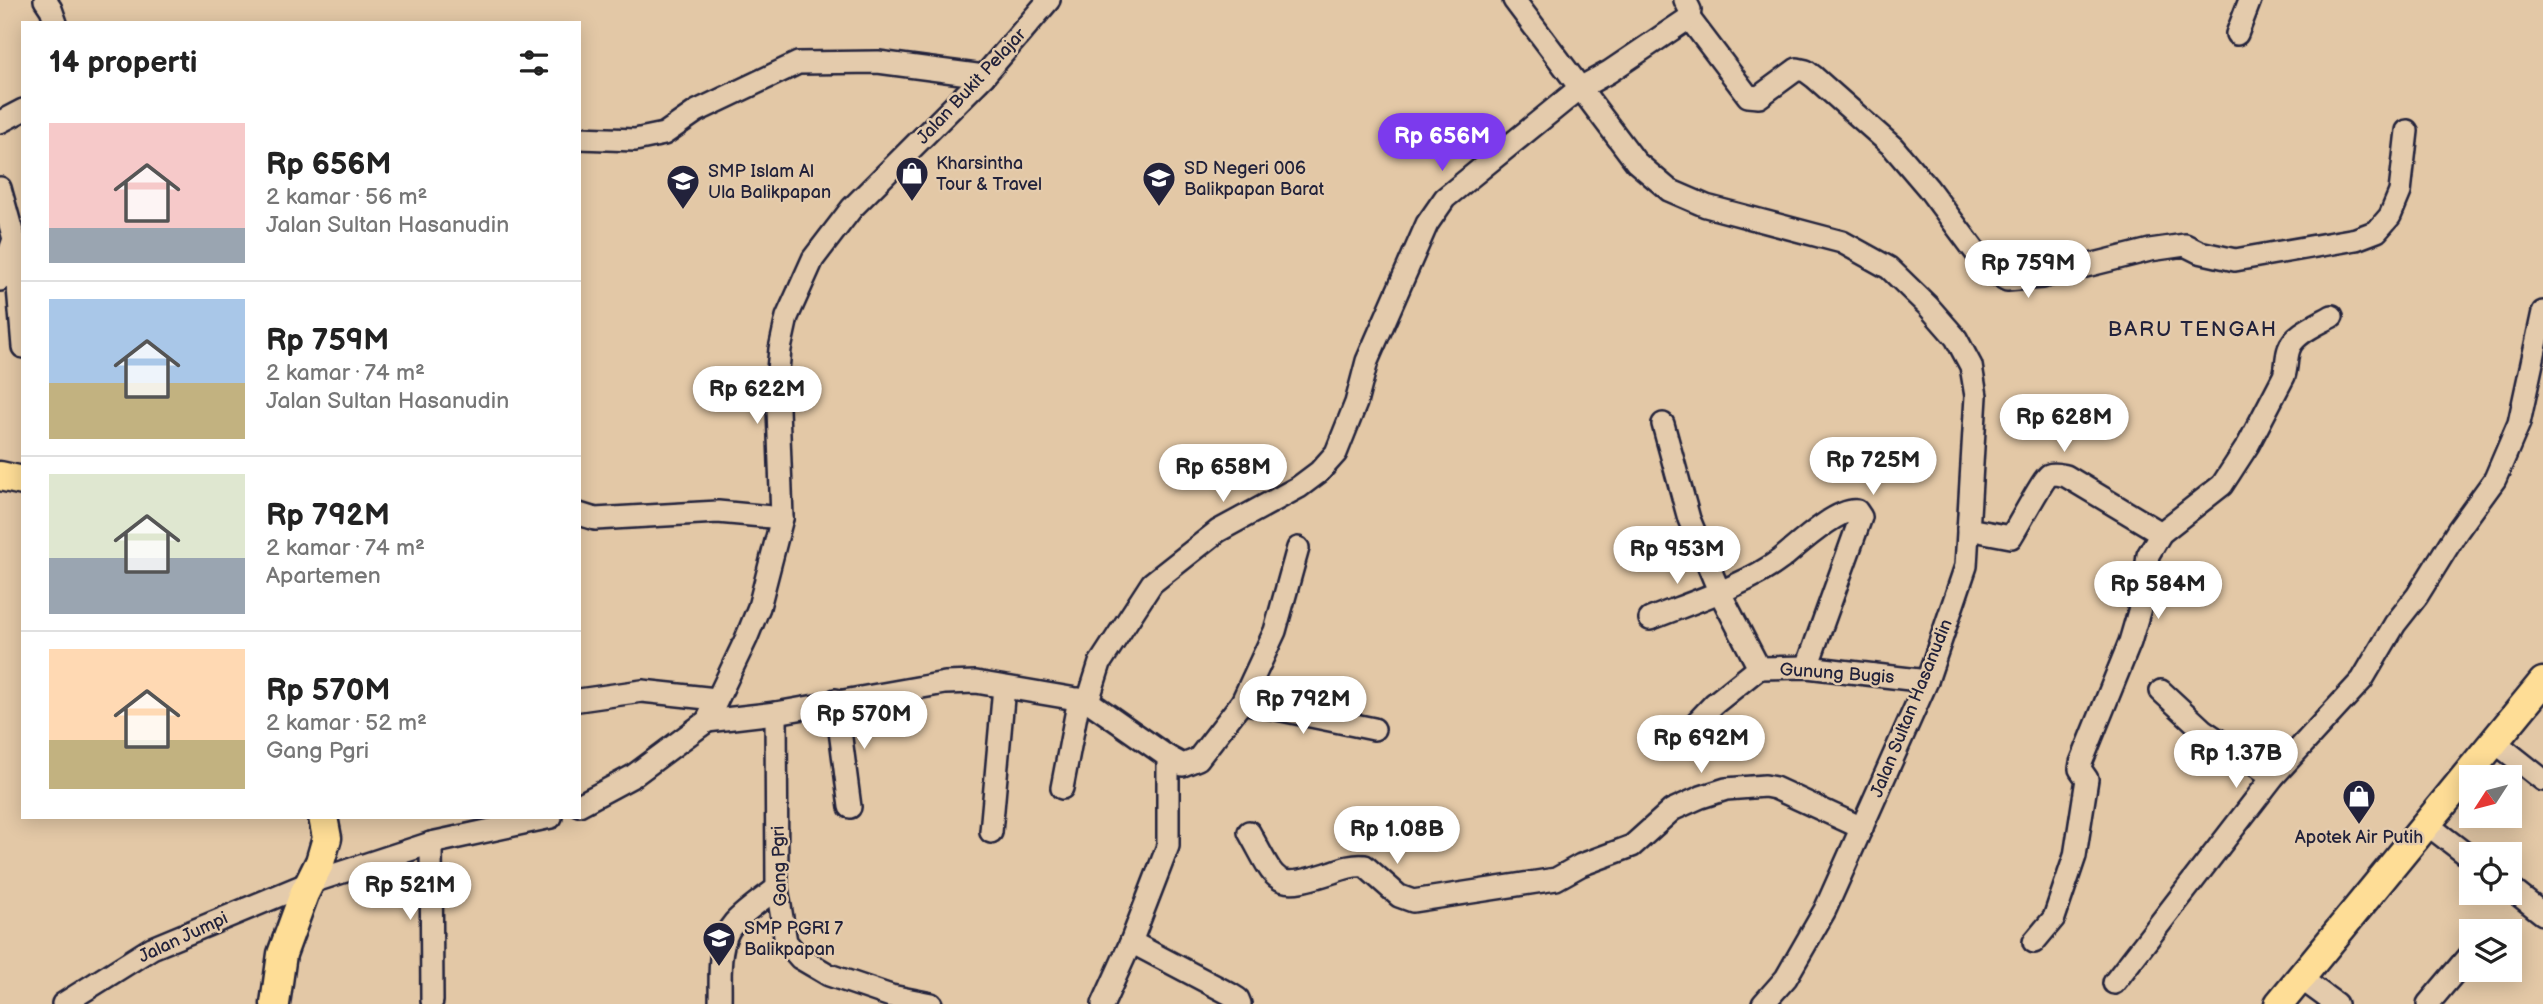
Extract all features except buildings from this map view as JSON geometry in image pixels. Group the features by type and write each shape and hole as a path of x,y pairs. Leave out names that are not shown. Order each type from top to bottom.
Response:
{"main road":[{"path":"0,476 21,481"},
{"path":"2279,1004 2543,682"},
{"path":"275,1004 282,954 309,883 320,862 327,838 323,819"}],"street":[{"path":"45,0 54,21"},
{"name":"Jalan Bukit Pelajar","path":"707,721 759,607 782,518 777,381 780,349 787,317 813,259 852,208 984,76 1049,0"},
{"name":"Jalan Sultan Hasanudin","path":"1514,0 1636,162 1669,190 1706,206 1842,242 1889,268 1956,338 1971,366 1976,396 1966,566 1927,681 1825,911 1786,978 1763,1004"},
{"path":"2237,34 2250,0"},
{"path":"1062,788 1084,700 1100,663 1152,583 1218,531 1299,487 1319,472 1336,453 1356,403 1367,360 1427,224 1445,198 1580,88 1609,72 1687,9 1748,96 1759,97 1797,69 1814,77 1892,148 1928,188 1989,270 2007,280 2042,277 2150,250 2185,245 2199,252 2235,260 2356,239 2377,231 2390,216 2400,192 2407,131"},
{"path":"581,138 635,140 664,134 697,111 798,63 878,62 984,76"},
{"path":"0,122 21,111"},
{"path":"0,188 14,239 21,323"},
{"path":"0,280 14,239"},
{"path":"2113,983 2273,777 2362,680 2395,624 2417,596 2458,530 2495,479 2519,423 2543,313"},
{"path":"2034,942 2054,918 2075,856 2087,779 2080,769 2081,763 2130,642 2142,601 2148,555 2161,533 2222,485 2248,445 2284,376 2288,363 2287,351 2294,339 2332,316"},
{"name":"Gunung Bugis","path":"1663,424 1689,519 1719,591 1759,668 1807,667 1927,681"},
{"path":"1968,529 2011,537 2043,480 2056,474 2066,476 2161,533"},
{"path":"1650,619 1773,565 1832,519 1852,510 1861,517 1807,667"},
{"path":"581,515 595,519 718,512 782,518"},
{"path":"581,804 633,776 707,721 945,683 976,682 1084,700 1183,765 1198,759 1242,702 1275,631 1298,548"},
{"path":"1678,742 1714,704 1759,668"},
{"path":"991,832 1004,687"},
{"path":"581,700 642,691 716,699"},
{"path":"2161,691 2203,730 2273,777"},
{"path":"836,700 850,807"},
{"path":"1242,702 1374,729"},
{"name":"Gang Pgri","path":"776,712 776,888 786,942 800,958 829,975 889,1000 931,1004"},
{"path":"2496,742 2543,780"},
{"path":"1103,1004 1131,942 1168,846 1168,757"},
{"path":"1249,832 1272,874 1281,881 1301,883 1351,866 1365,866 1399,896 1413,901 1556,879 1581,864 1632,846 1672,810 1726,789 1765,786 1775,788 1862,828"},
{"path":"309,883 430,843 542,819"},
{"path":"2428,825 2459,850"},
{"path":"430,843 432,1001"},
{"name":"Jalan Jumpi","path":"63,1004 152,948 309,883"},
{"path":"720,1004 723,946 728,932 734,923 776,888"},
{"path":"2522,897 2543,914"},
{"path":"1131,942 1230,994 1238,999 1240,1004"},
{"path":"2428,1004 2459,967"},
{"path":"2300,977 2336,1004"}],"place":[{"name":"Kharsintha Tour & Travel","path":"912,203"},
{"name":"SD Negeri 006 Balikpapan Barat","path":"1159,208"},
{"name":"SMP Islam Al Ula Balikpapan","path":"683,211"},
{"name":"Apotek Air Putih","path":"2359,826"},
{"name":"SMP PGRI 7 Balikpapan","path":"719,968"}],"district":[{"name":"BARU TENGAH","path":"2193,329"}]}
